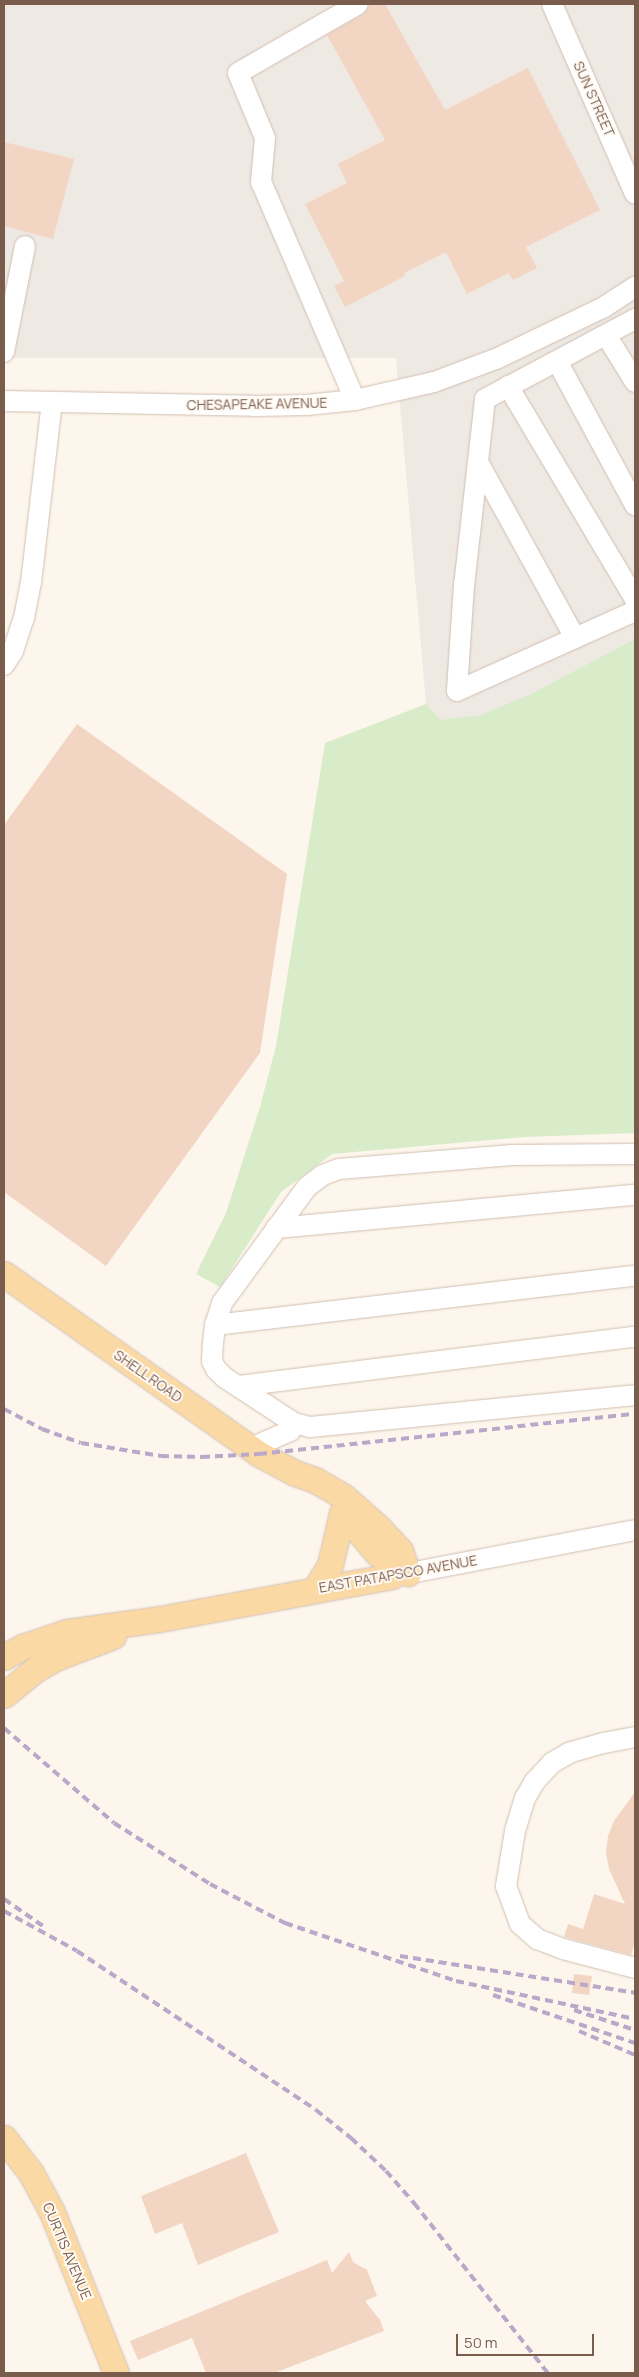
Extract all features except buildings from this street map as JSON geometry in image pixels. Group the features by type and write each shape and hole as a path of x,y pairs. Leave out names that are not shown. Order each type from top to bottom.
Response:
{"main road":[{"name":"SHELL ROAD","path":"4,1274 251,1448 295,1473 315,1480 357,1508 400,1551 400,1575"},
{"name":"SHELL ROAD","path":"295,1473 308,1488 342,1513 377,1554 400,1575"},
{"path":"315,1589 330,1565 342,1513"},
{"name":"EAST PATAPSCO AVENUE","path":"4,1657 22,1647 67,1632 160,1619 315,1589 400,1575"},
{"name":"EAST PATAPSCO AVENUE","path":"4,1695 36,1669 58,1657 160,1619"},
{"name":"CURTIS AVENUE","path":"4,2138 31,2172 52,2212 116,2373"}],"street":[{"path":"355,400 261,182 265,138 238,73 358,4"},
{"name":"SUN STREET","path":"552,4 635,194"},
{"path":"4,352 25,246"},
{"name":"CHESAPEAKE AVENUE","path":"4,401 307,406 355,400 434,382 496,359 604,307 635,286"},
{"path":"635,320 485,399 464,585 457,691 635,611"},
{"path":"606,335 635,382"},
{"path":"557,361 635,505"},
{"path":"508,386 635,599"},
{"path":"4,665 13,651 31,583 52,402"},
{"path":"478,462 575,638"},
{"path":"635,1154 512,1155 340,1170 323,1175 307,1187 222,1303 215,1324 212,1361 216,1369 225,1378 294,1423 310,1427 635,1395"},
{"path":"276,1228 635,1195"},
{"path":"215,1324 635,1276"},
{"path":"239,1386 635,1337"},
{"path":"251,1448 290,1431 294,1423"},
{"name":"EAST PATAPSCO AVENUE","path":"400,1575 635,1530"},
{"path":"635,1738 603,1743 569,1753 552,1763 535,1781 524,1798 515,1831 506,1886 520,1924 537,1939 563,1949 635,1968"}],"shaded area":[{"path":"4,4 635,4 635,928 426,704 396,358 4,358"}],"green space":[{"path":"635,639 635,1133 524,1137 332,1154 281,1192 220,1287 196,1274 226,1213 260,1107 276,1046 325,743 426,704 441,720 481,715 529,695"}],"railway":[{"path":"4,1409 42,1429 81,1443 161,1456 202,1457 259,1454 635,1414"},
{"path":"4,1728 114,1823 210,1884 285,1923 456,1981 635,2019"},
{"path":"4,1899 43,1926"},
{"path":"4,1911 77,1951 316,2110 351,2138 386,2171 414,2203 548,2373"},
{"path":"400,1956 635,1993"},
{"path":"493,1995 635,2043"},
{"path":"574,2010 635,2030"},
{"path":"579,2031 635,2055"}]}
